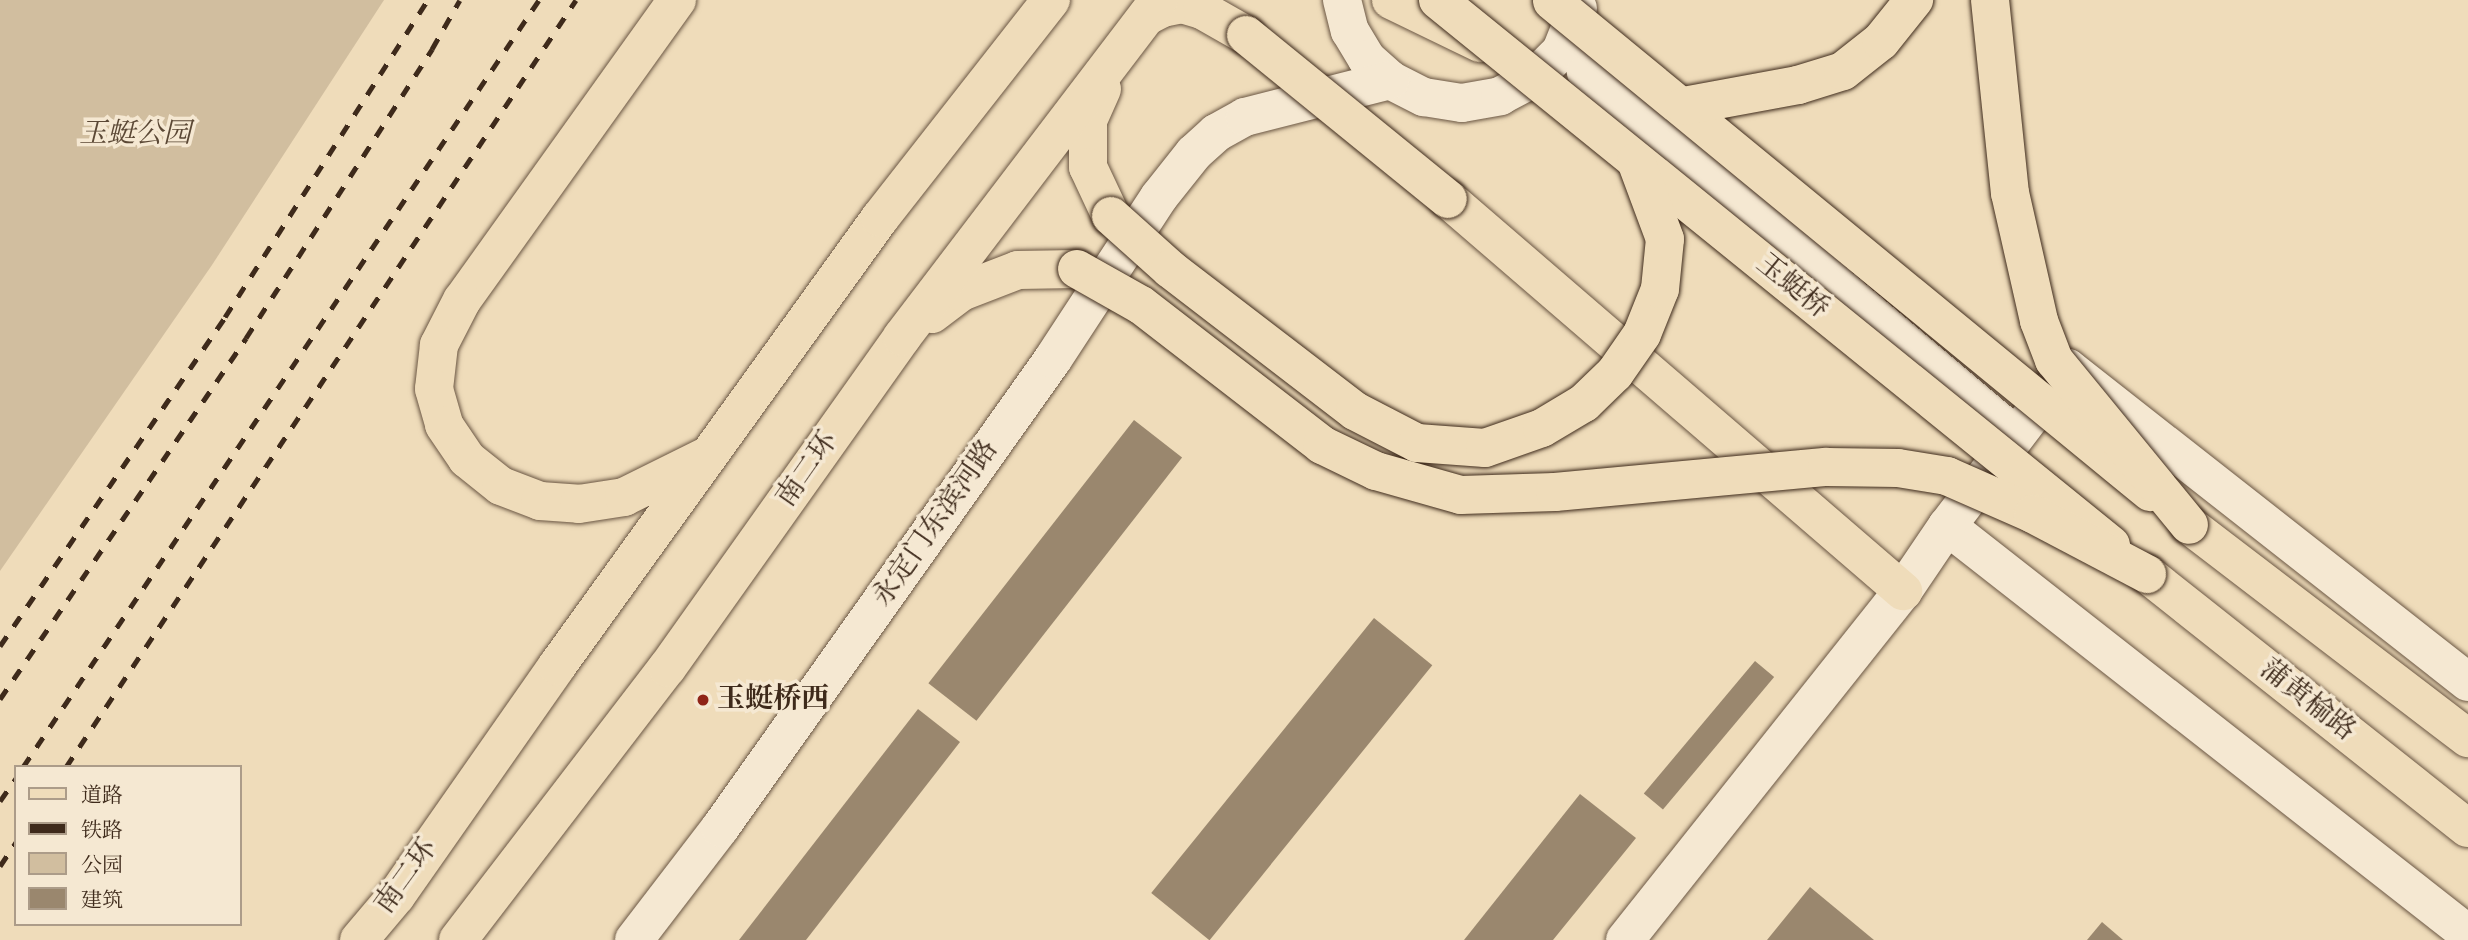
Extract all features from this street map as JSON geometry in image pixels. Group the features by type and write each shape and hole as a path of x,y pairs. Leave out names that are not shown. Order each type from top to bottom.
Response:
{"main road":[{"path":"677,0 462,300 439,345 434,389 444,425 467,458 501,486 540,501 579,504 624,497 710,454"},
{"name":"南二环","path":"359,940 396,896 880,218 1051,0"},
{"path":"1209,0 1246,35 1448,200 1903,591"},
{"path":"1391,0 1502,54"},
{"name":"玉蜓桥","path":"1438,0 2147,574"},
{"path":"1684,106 1798,85 1843,71 1881,41 1914,0"},
{"path":"1990,0 2010,193 2039,321 2054,360 2189,525"},
{"path":"1153,8 1182,4 1202,10 1246,35"},
{"path":"1562,4 2189,525 2468,738"},
{"name":"南二环","path":"458,940 667,668 902,337 1153,8"},
{"path":"1115,59 1088,121 1088,167 1111,216 1170,269 1355,411 1417,443 1485,448 1542,428 1584,404 1615,373 1642,334 1660,289 1665,239 1636,161"},
{"path":"902,337 961,292 1018,270 1077,269 1141,305 1322,444 1376,471 1461,495 1555,492 1827,467 1898,468 1947,476 2033,514 2147,574"},
{"name":"蒲黄榆路","path":"2147,574 2468,828"}],"street":[{"path":"1342,0 1350,31 1367,58 1390,80 1424,97 1462,103 1500,96 1534,78 1560,51 1562,4"},
{"path":"1562,4 1586,72 2016,436"},
{"path":"1534,78 1586,72"},
{"name":"永定门东滨河路","path":"634,940 720,828 1053,359 1159,197 1194,153 1216,133 1245,117 1390,80"},
{"path":"1625,940 1903,591 1947,526 2068,368 2468,682"},
{"path":"1947,526 2468,934"}],"green space":[{"name":"玉蜓公园","path":"0,0 384,0 212,265 0,571"}],"building":[{"path":"1134,420 1182,458 976,721 928,683"},
{"path":"1374,618 1432,665 1210,940 1151,893"},
{"path":"1755,661 1774,677 1663,810 1644,794"},
{"path":"918,709 960,742 806,940 739,940"},
{"path":"1580,794 1636,838 1553,940 1464,940"},
{"path":"1810,887 1874,940 1767,940"},
{"path":"2102,922 2123,940 2087,940"}],"railway":[{"path":"0,646 225,317 428,0"},
{"path":"0,699 246,338 432,49 460,0"},
{"path":"24,765 539,0"},
{"path":"67,765 576,0"},
{"path":"0,801 14,781"},
{"path":"0,866 14,845"}],"place":[{"name":"玉蜓桥西","path":"703,700"}]}
